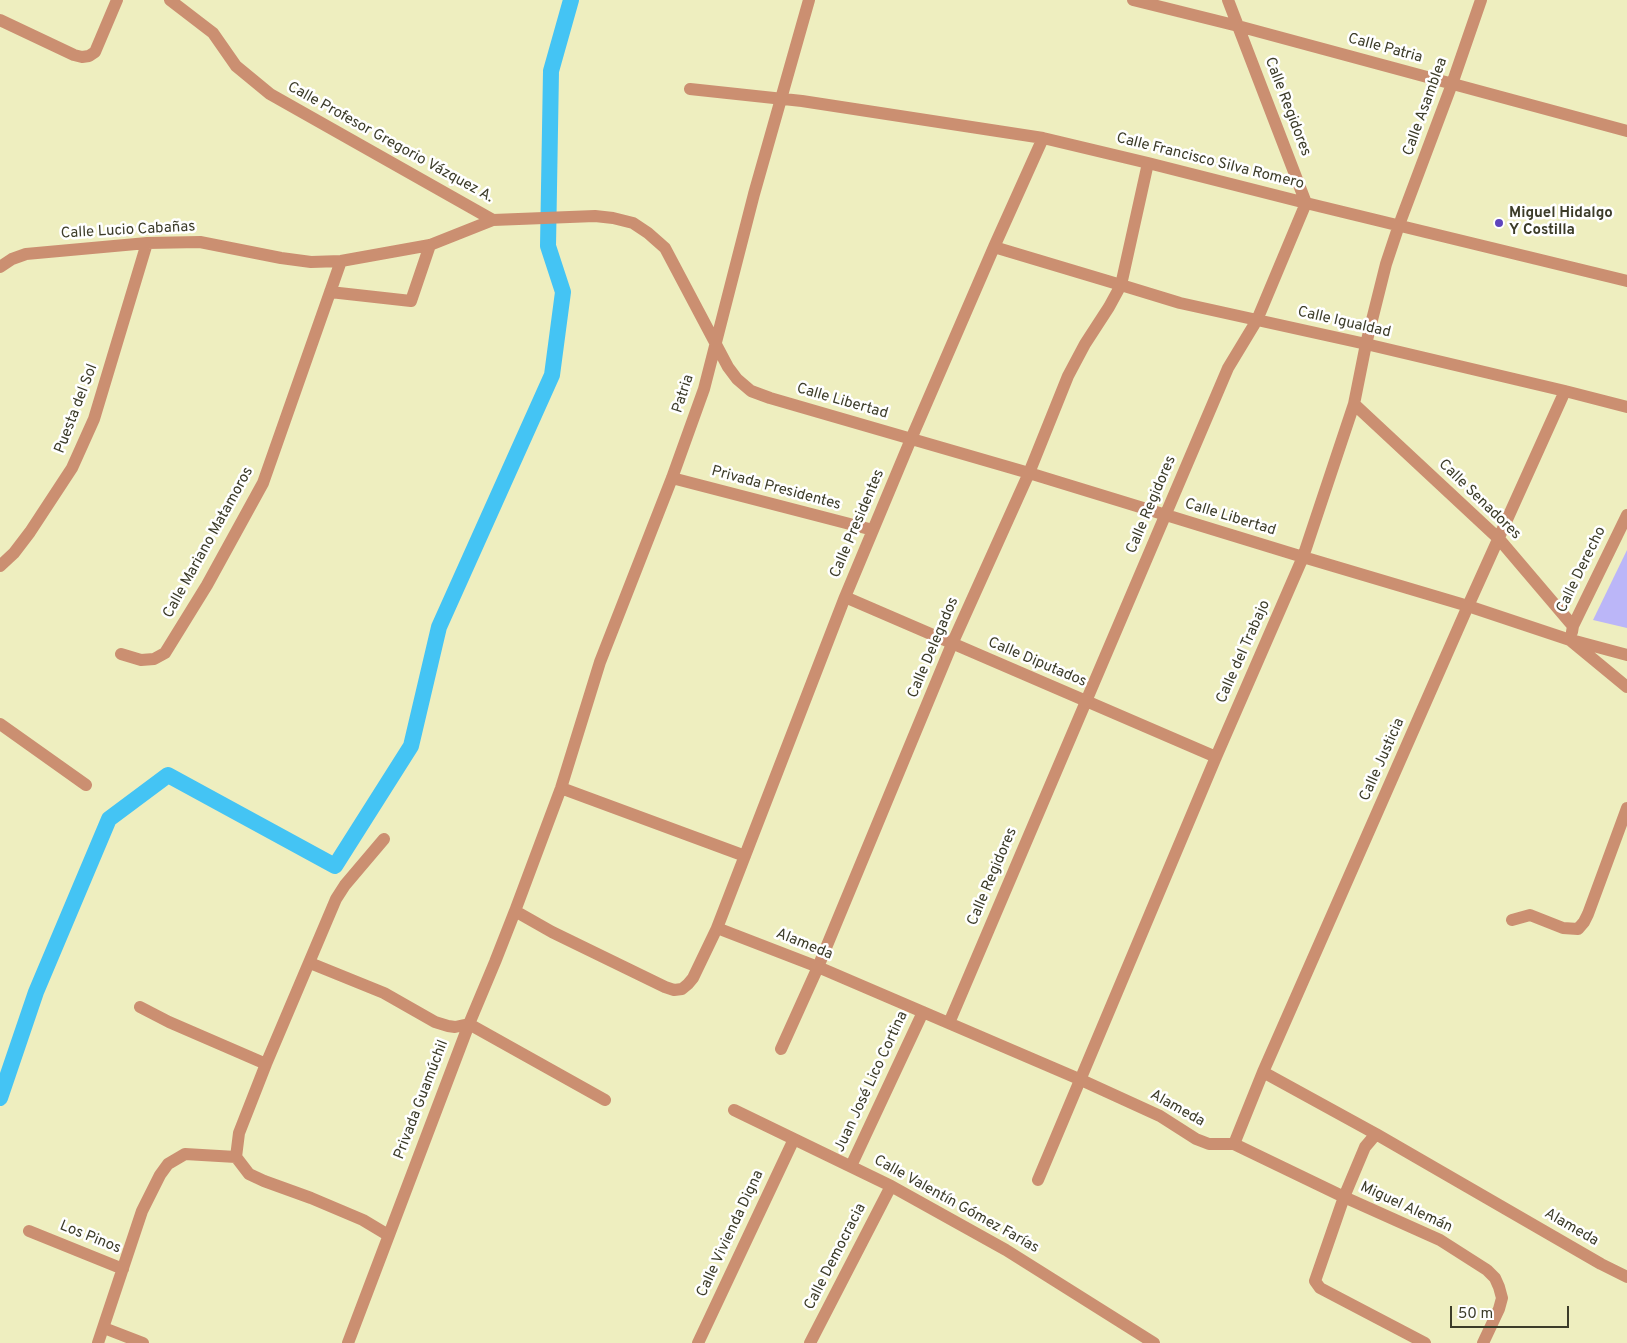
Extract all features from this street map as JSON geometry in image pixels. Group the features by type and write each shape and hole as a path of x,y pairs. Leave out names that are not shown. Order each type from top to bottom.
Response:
{"street":[{"path":"0,20 74,55 89,56 95,52 99,45 118,0"},
{"name":"Calle Profesor Gregorio Vázquez A.","path":"170,0 213,33 236,66 270,94 493,220 583,217 613,218 633,223 665,248 716,343"},
{"name":"Patria","path":"515,910 561,788 600,662 672,478 704,389 754,194 809,0"},
{"name":"Calle Patria","path":"1133,0 1238,26 1627,131"},
{"name":"Calle Regidores","path":"949,1023 1228,368 1257,320 1306,203 1228,0"},
{"name":"Calle Asamblea","path":"1399,225 1452,84 1481,0"},
{"name":"Calle Francisco Silva Romero","path":"690,89 780,98 1043,138 1148,162 1306,203 1627,281"},
{"name":"Calle Presidentes","path":"717,928 845,597 911,439 1043,138"},
{"path":"1121,285 1148,162"},
{"name":"Calle Lucio Cabañas","path":"0,267 12,259 26,254 147,243 200,242 281,258 311,262 341,261 430,245 493,220"},
{"name":"Calle del Trabajo","path":"1038,1180 1216,756 1303,557 1354,404 1366,344 1386,264 1399,225"},
{"name":"Puesta del Sol","path":"0,566 14,553 30,532 72,468 80,452 94,419 147,243"},
{"path":"330,292 410,301 430,245"},
{"name":"Calle Igualdad","path":"994,247 1180,304 1366,344 1627,407"},
{"name":"Calle Mariano Matamoros","path":"122,654 141,660 154,660 165,653 208,586 263,483 341,261"},
{"name":"Calle Delegados","path":"781,1049 818,967 952,644 1029,473 1068,376 1085,344 1110,307 1121,285"},
{"name":"Calle Libertad","path":"716,343 737,380 751,391 1468,606 1570,640 1627,687"},
{"name":"Calle Justicia","path":"1234,1144 1263,1072 1468,606 1565,391"},
{"name":"Calle Senadores","path":"1354,404 1499,539 1573,626"},
{"name":"Privada Presidentes","path":"672,478 873,530"},
{"name":"Calle Derecho","path":"1570,640 1573,626 1627,515"},
{"name":"Calle Diputados","path":"845,597 1085,702 1216,756"},
{"path":"1570,640 1627,655"},
{"path":"0,724 86,785"},
{"path":"561,788 745,856"},
{"path":"1512,920 1530,915 1563,928 1578,929 1588,914 1627,808"},
{"path":"384,839 344,885 336,899 239,1133 236,1157 249,1174 363,1220 388,1235"},
{"path":"515,910 552,932 674,990 682,989 688,984 717,928"},
{"name":"Privada Guamúchil","path":"348,1343 469,1024 515,910"},
{"name":"Alameda","path":"717,928 818,967 1079,1079 1160,1116 1196,1140 1208,1144 1234,1144 1344,1196"},
{"path":"310,963 384,993 434,1022 448,1026 469,1024 606,1100"},
{"path":"140,1007 169,1022 266,1064"},
{"name":"Juan José Lico Cortina","path":"852,1166 923,1012"},
{"name":"Alameda","path":"1263,1072 1376,1134 1601,1264 1627,1276"},
{"name":"Calle Valentín Gómez Farías","path":"734,1110 891,1186 1006,1250 1154,1343"},
{"path":"1376,1134 1365,1147 1344,1196 1315,1276 1316,1285 1424,1343"},
{"name":"Calle Vivienda Digna","path":"698,1343 794,1139"},
{"path":"123,1269 142,1211 160,1175 168,1164 184,1154 236,1157"},
{"name":"Calle Democracia","path":"810,1343 891,1186"},
{"name":"Miguel Alemán","path":"1344,1196 1440,1240 1495,1278 1502,1298 1500,1309 1483,1343"},
{"name":"Los Pinos","path":"29,1231 123,1269 98,1343"},
{"path":"104,1328 143,1343"}],"shaded area":[{"path":"1627,550 1627,628 1593,620"}],"waterway":[{"path":"0,1098 36,992 109,819 168,775 335,866 411,746 439,627 552,375 563,292 548,246 551,71 571,0"}],"place":[{"name":"Miguel Hidalgo Y Costilla","path":"1499,223"}]}
